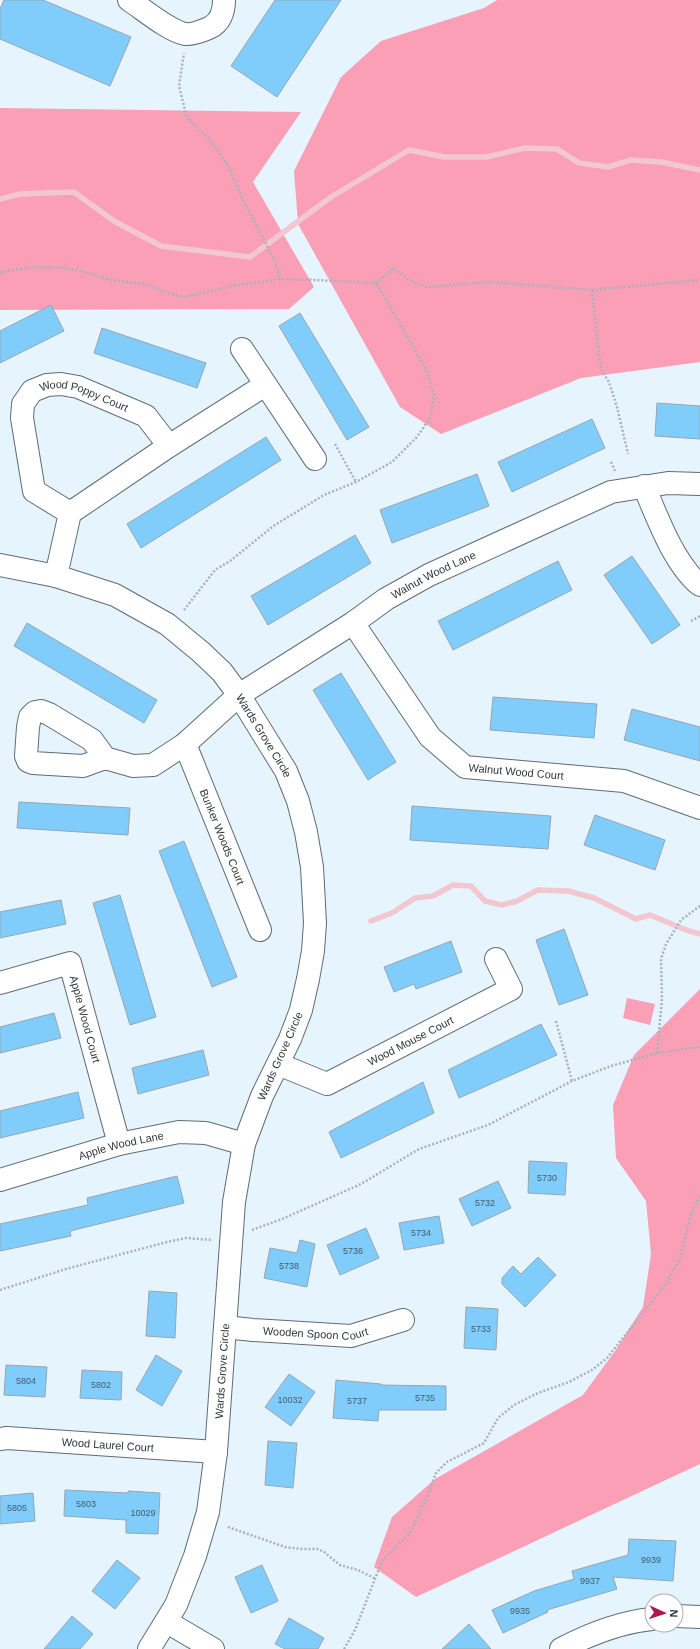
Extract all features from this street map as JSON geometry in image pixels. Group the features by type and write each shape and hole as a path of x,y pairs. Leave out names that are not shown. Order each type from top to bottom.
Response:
{"street":[{"path":"129,0 175,31 186,34 202,31 214,26 221,16 224,8 224,0"},
{"path":"242,349 315,459"},
{"name":"Wood Poppy Court","path":"70,513 34,491 22,418 23,404 32,392 47,385 61,384 78,387 146,416 169,446"},
{"path":"56,576 70,513 169,446 266,385"},
{"name":"Walnut Wood Lane","path":"105,758 133,766 153,765 185,744 239,695 353,623 386,599 429,575 611,492 668,483 700,484"},
{"path":"644,486 665,533 690,576 700,585"},
{"name":"Wards Grove Circle","path":"0,565 56,576 115,595 167,624 201,652 222,672 239,695 286,771 298,801 306,832 312,867 315,923 308,979 301,1010 278,1064 262,1096 244,1144 234,1202 226,1327 211,1497 195,1556 176,1605 167,1622 149,1649"},
{"name":"Walnut Wood Court","path":"353,623 430,737 465,767 624,781 700,808"},
{"name":"Bunker Woods Court","path":"185,744 260,930"},
{"name":"Wood Mouse Court","path":"278,1064 327,1084 511,990 496,959"},
{"name":"Apple Wood Court","path":"0,983 70,963 119,1144"},
{"name":"Apple Wood Lane","path":"0,1180 119,1144 179,1132 206,1133 244,1144"},
{"name":"Wooden Spoon Court","path":"226,1327 351,1336 403,1320"},
{"name":"Wood Laurel Court","path":"0,1439 7,1438 216,1452"},
{"path":"684,1616 700,1617"},
{"path":"561,1649 608,1628 644,1620"},
{"path":"167,1622 213,1649"}],"path":[{"path":"186,34 179,86 187,118 209,139 227,164 275,261 280,279"},
{"path":"0,272 35,267 64,268 82,271 110,280 146,284 168,293 184,297 233,286 280,279 311,278 340,282 376,283 394,268 407,279 425,287 490,282 592,290 700,280"},
{"path":"184,610 215,570 230,561 275,525 324,495 356,482 392,462 417,437 430,418 434,395 426,369 376,283"},
{"path":"592,290 602,371 610,382 618,407 628,454"},
{"path":"334,444 356,482"},
{"path":"691,621 700,616"},
{"path":"657,1053 662,999 661,959 666,944 681,920 700,906"},
{"path":"556,1021 572,1081"},
{"path":"254,1230 361,1184 419,1149 488,1125 572,1081 611,1066 657,1053 700,1047"},
{"path":"344,1649 355,1630 382,1560 410,1533 427,1497 436,1473 447,1462 484,1443 498,1418 514,1405 538,1393 569,1382 592,1370 607,1358 665,1285 680,1259 691,1214 700,1195"},
{"path":"0,1290 66,1268 166,1242 186,1238 212,1240"},
{"path":"228,1528 285,1546 318,1549 324,1552 340,1566 354,1568 374,1578"}],"shaded area":[{"path":"497,0 700,0 700,362 581,378 441,434 400,407 298,224 294,171 341,77 381,41 484,8"},
{"path":"0,108 301,112 253,182 314,287 289,309 0,310"},
{"path":"700,989 700,1464 416,1597 374,1567 392,1517 435,1479 583,1395 615,1351 643,1307 651,1254 646,1201 616,1158 613,1105 634,1055"},
{"path":"627,998 655,1004 650,1025 623,1018"}],"building":[{"path":"4,0 43,0 131,37 110,86 0,39 0,9"},
{"path":"275,0 341,0 277,97 231,66"},
{"path":"51,305 64,331 0,363 0,331"},
{"path":"300,313 369,427 347,440 279,326"},
{"path":"102,328 206,363 197,388 94,353"},
{"path":"657,403 700,406 700,439 655,436"},
{"path":"592,419 605,448 512,492 498,462"},
{"path":"266,437 281,460 141,548 127,524"},
{"path":"477,474 489,506 392,543 380,510"},
{"path":"355,535 371,563 268,625 251,596"},
{"path":"632,556 680,625 652,644 604,575"},
{"path":"558,561 572,590 453,650 438,621"},
{"path":"27,623 157,700 144,723 14,646"},
{"path":"341,673 396,762 368,780 313,690"},
{"path":"493,697 597,704 594,738 490,730"},
{"path":"632,709 700,727 700,761 624,740"},
{"path":"19,802 130,808 128,835 17,828"},
{"path":"412,806 551,816 548,849 410,840"},
{"path":"595,815 665,840 655,870 584,845"},
{"path":"184,841 237,977 212,987 159,851"},
{"path":"120,895 156,1017 130,1025 93,903"},
{"path":"61,900 66,924 0,938 0,912"},
{"path":"564,929 588,995 559,1005 536,940"},
{"path":"451,941 462,972 416,989 414,984 394,992 384,967"},
{"path":"54,1013 61,1038 0,1053 0,1027"},
{"path":"541,1024 557,1055 459,1098 448,1070"},
{"path":"203,1050 209,1075 138,1094 132,1068"},
{"path":"423,1082 434,1113 341,1158 329,1132"},
{"path":"78,1092 84,1118 0,1138 0,1111"},
{"path":"529,1161 567,1163 565,1195 528,1193"},
{"path":"177,1176 184,1203 70,1231 71,1236 0,1251 0,1224 88,1205 87,1198"},
{"path":"498,1181 511,1208 472,1226 459,1199"},
{"path":"439,1216 444,1243 404,1250 399,1223"},
{"path":"366,1228 379,1258 340,1275 327,1245"},
{"path":"300,1240 315,1244 307,1287 264,1278 270,1248 297,1253"},
{"path":"538,1257 556,1275 525,1307 502,1284 502,1278 513,1266 521,1274"},
{"path":"149,1291 177,1293 175,1338 146,1336"},
{"path":"466,1307 498,1309 496,1350 464,1348"},
{"path":"156,1355 182,1371 162,1406 136,1390"},
{"path":"6,1365 47,1367 45,1397 4,1395"},
{"path":"82,1370 122,1372 121,1400 80,1398"},
{"path":"289,1374 315,1392 291,1426 265,1407"},
{"path":"336,1380 381,1385 446,1386 446,1410 379,1410 378,1421 333,1418"},
{"path":"268,1441 297,1443 293,1488 265,1485"},
{"path":"65,1490 160,1493 158,1534 126,1533 126,1520 64,1516"},
{"path":"33,1493 35,1521 0,1524 0,1496"},
{"path":"629,1539 676,1541 673,1581 613,1577 617,1589 547,1610 548,1612 503,1633 492,1610 534,1591 574,1579 572,1571 628,1555"},
{"path":"117,1560 140,1578 115,1609 92,1591"},
{"path":"262,1565 278,1601 251,1613 235,1577"},
{"path":"72,1616 93,1634 80,1649 44,1649"},
{"path":"289,1618 324,1638 318,1649 285,1649 275,1644"},
{"path":"469,1624 491,1649 442,1649"}],"waterway":[{"path":"0,199 20,194 74,192 114,221 161,246 250,257 331,197 409,150 444,157 486,157 525,148 557,149 579,163 608,167 631,160 661,162 700,170"},
{"path":"371,921 392,913 415,898 433,896 453,885 471,886 485,901 502,905 517,901 538,890 568,891 594,898 636,919 650,915 686,930 700,934"}]}
